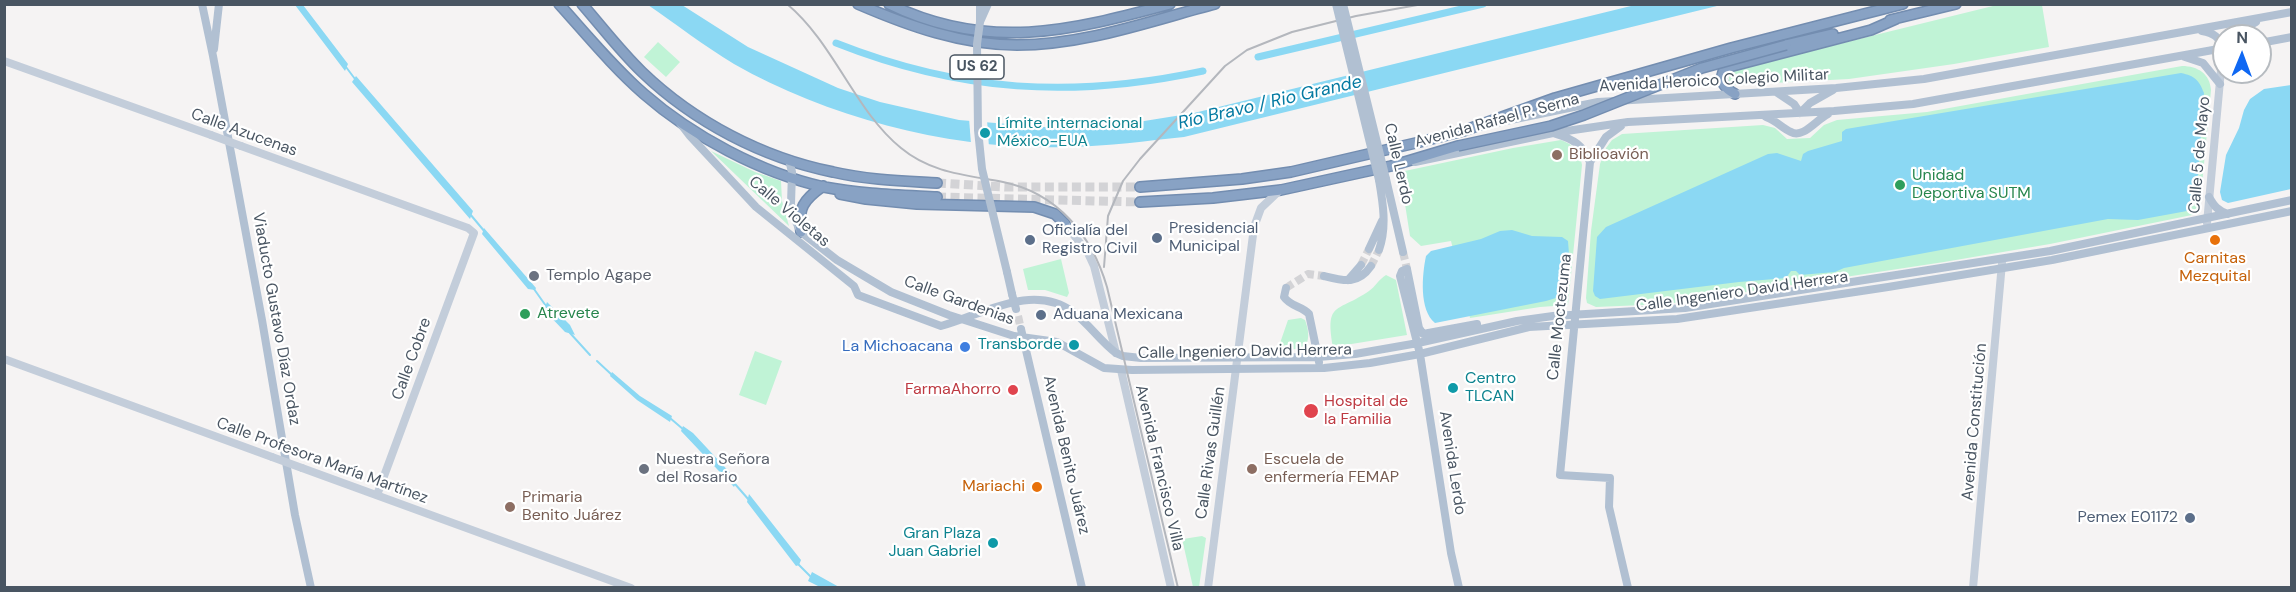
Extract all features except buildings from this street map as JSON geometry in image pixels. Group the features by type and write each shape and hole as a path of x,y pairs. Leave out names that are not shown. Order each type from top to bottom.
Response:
{"highway":[{"path":"559,4 623,74 656,104 678,121 734,154 792,177 825,187 893,195 937,197"},
{"path":"582,4 642,72 682,106 718,129 789,160 856,177 938,183"},
{"path":"858,4 909,25 970,41 1017,45 1080,39 1215,4"},
{"path":"889,4 910,15 939,24 994,33 1029,34 1086,26 1170,4"},
{"path":"1029,34 1126,11 1134,4"},
{"name":"Avenida Rafael P. Serna","path":"1463,131 1515,111 1576,92 1731,48 1903,4"},
{"name":"Avenida Rafael P. Serna","path":"1391,166 1458,146 1551,126 1702,68 1956,4"},
{"path":"1735,94 1725,88 1721,80 1722,72 1729,67 1871,30 1896,19"},
{"name":"Avenida Heroico Colegio Militar","path":"1140,187 1242,179 1291,172 1463,131"},
{"path":"1140,202 1213,198 1281,189 1391,166"},
{"path":"825,187 836,193 866,199 916,204 1034,207 1055,214 1065,224"},
{"path":"801,232 799,217 802,207 807,199 825,187"}],"main road":[{"name":"Viaducto Gustavo Díaz Ordaz","path":"201,4 213,56 295,515 311,588"},
{"name":"Viaducto Gustavo Díaz Ordaz","path":"213,56 219,4"},
{"name":"US 62","path":"980,4 977,53 978,130 984,177 1017,313"},
{"name":"US 62","path":"980,22 988,4"},
{"path":"1336,4 1383,180 1383,238 1379,250"},
{"path":"1343,4 1359,84"},
{"name":"Avenida Heroico Colegio Militar","path":"1463,131 1590,103 1836,88 1924,79 2292,12"},
{"path":"2253,24 2264,18"},
{"path":"2197,30 2212,34"},
{"path":"2272,41 2292,37"},
{"path":"1391,166 1552,133 1628,122 1834,111 1913,104 2212,50"},
{"path":"2181,56 2203,63 2212,70"},
{"path":"1800,113 1810,103 1836,88"},
{"path":"1775,92 1794,104 1800,113"},
{"path":"1762,115 1774,120 1790,132 1798,134 1804,133 1819,118 1834,111"},
{"name":"Calle Violetas","path":"678,121 756,207 854,286 858,295"},
{"name":"Calle Moctezuma","path":"1628,122 1611,131 1590,162 1560,475 1610,478 1609,502 1628,588"},
{"path":"1552,133 1579,144 1590,162"},
{"path":"789,160 792,177 791,204 794,218 801,232"},
{"name":"Calle Lerdo","path":"1383,180 1402,252"},
{"path":"2210,197 2213,205 2221,212 2228,214"},
{"name":"Calle Ingeniero David Herrera","path":"2207,224 2228,214 2292,200"},
{"name":"Calle Ingeniero David Herrera","path":"1121,370 1321,368 1370,363 1420,354 1529,327 1576,319 1685,308 2002,263 2052,260 2207,224 2292,211"},
{"path":"1369,249 1384,218"},
{"name":"Calle Gardenias","path":"801,232 837,260 891,292 960,320 1057,342 1104,368 1121,370"},
{"path":"1348,280 1361,265"},
{"path":"1324,276 1348,280 1365,276 1371,266"},
{"name":"Avenida Lerdo","path":"1458,588 1420,354 1400,276 1402,271 1407,269 1419,328 1423,334 1492,322 1501,324"},
{"path":"1286,288 1284,297 1288,302 1310,314 1321,368"},
{"name":"Calle Gardenias","path":"858,295 941,326"},
{"name":"Calle Ingeniero David Herrera","path":"941,326 982,310 1030,300 1044,300 1060,304 1073,312 1116,353 1129,358 1237,358 1354,354 1534,318 1576,319"},
{"path":"1467,332 1478,334 1482,338"},
{"name":"Avenida Benito Juárez","path":"1023,334 1082,588"},
{"name":"Avenida Francisco Villa","path":"1116,353 1121,370"}],"street":[{"name":"Calle Azucenas","path":"4,60 468,228 474,233"},
{"name":"Calle 5 de Mayo","path":"2207,224 2221,84"},
{"name":"Calle Rivas Guillén","path":"1209,588 1256,220 1266,202 1281,189"},
{"name":"Avenida Francisco Villa","path":"1065,224 1088,253 1094,266 1116,353"},
{"name":"Calle Cobre","path":"377,495 474,233"},
{"name":"Avenida Constitución","path":"1973,588 2002,263"},
{"name":"Calle Profesora María Martínez","path":"4,359 631,588"},
{"name":"Avenida Francisco Villa","path":"1121,370 1171,588"}],"green space":[{"path":"1997,5 2042,5 2049,47 1849,79 1734,85 1729,83 1729,73 1733,70"},
{"path":"658,42 680,62 666,77 644,57"},
{"name":"Unidad Deportiva SUTM","path":"2182,66 2198,69 2206,75 2211,90 2200,206 2197,213 2192,215 2050,244 1944,262 1667,304 1596,307 1587,303 1591,231 1600,164 1606,148 1612,140 1622,134 1763,125 1775,128 1787,139 1810,138 1824,125 1837,120 1927,112"},
{"path":"1561,140 1576,149 1582,165 1568,305 1470,318 1451,241 1421,246 1410,236 1400,172"},
{"path":"711,151 755,172 781,181 782,201 789,226"},
{"path":"1061,259 1069,293 1067,297 1045,290 1028,290 1023,269"},
{"path":"1386,275 1396,280 1407,335 1333,347 1332,315 1341,306 1369,291"},
{"path":"1301,318 1305,320 1308,329 1306,345 1292,349 1279,346 1288,320"},
{"path":"755,351 782,361 766,405 739,395"},
{"path":"1202,536 1206,538 1199,587 1193,587 1183,539"}],"water":[{"path":"295,5 303,5 348,64 345,71"},
{"name":"Río Bravo / Rio Grande","path":"648,5 682,5 748,47 838,88 880,102 959,120 1044,127 1138,122 1194,113 1635,5 1721,5 1184,137 1070,147 1027,147 984,144 897,128 812,101 734,64"},
{"name":"Unidad Deportiva SUTM","path":"2181,73 2196,79 2204,93 2197,189 2194,202 2187,211 2138,220 2108,219 1844,268 1835,272 1800,275 1796,271 1791,271 1786,278 1600,299 1593,291 1597,237 1606,227 1768,154 1777,153 1801,161 1803,154 1808,151 1842,141 1842,132 1846,129"},
{"path":"356,76 473,211 470,219 352,82"},
{"path":"2291,85 2291,189 2228,203 2222,200 2220,192 2226,155 2250,99 2264,89"},
{"path":"484,228 536,288 535,290 528,289 482,234"},
{"path":"1512,230 1532,236 1562,237 1568,241 1565,291 1556,298 1546,301 1435,323 1426,310 1424,301 1423,273 1426,256 1431,251 1481,239 1500,231"},
{"path":"547,302 570,325 575,335 565,332 544,310"},
{"path":"612,372 640,396 672,416 670,422 637,400 610,376"},
{"path":"683,426 693,433 734,477 737,481 734,487 681,431"},
{"path":"749,494 801,560 799,565 796,566 747,502"},
{"path":"812,572 839,587 820,587 808,581"}],"pier":[{"path":"969,118 987,120 989,147 971,144"}],"waterway":[{"path":"1258,57 1483,4"},
{"path":"836,43 927,72 972,81 1017,86 1108,85 1155,80 1203,71"},
{"path":"346,67 355,79"},
{"path":"470,214 485,232"},
{"path":"534,289 546,306"},
{"path":"570,333 590,355"},
{"path":"597,361 612,375"},
{"path":"670,418 684,430"},
{"path":"735,484 749,500"},
{"path":"798,564 811,577"}],"tunnel":[{"path":"937,183 1005,187 1140,187"},
{"path":"937,197 1140,202"},
{"path":"1361,265 1369,249"},
{"path":"1371,266 1379,250"},
{"path":"1403,252 1407,269"},
{"path":"1286,288 1308,274 1324,276"},
{"path":"1018,316 1021,329"}],"railway":[{"path":"787,4 818,38 870,115 901,148 924,163 937,168 1003,182 1040,196 1070,219 1082,234 1107,287 1178,588"},
{"path":"1104,267 1108,216 1123,181 1140,159 1225,66 1247,50 1292,32 1356,16 1423,4"}],"place":[{"name":"Límite internacional México-EUA","path":"985,133"},
{"name":"Biblioavión","path":"1557,155"},
{"name":"Unidad Deportiva SUTM","path":"1900,185"},
{"name":"Presidencial Municipal","path":"1157,238"},
{"name":"Oficialía del Registro Civil","path":"1030,240"},
{"name":"Carnitas Mezquital","path":"2215,240"},
{"name":"Templo Agape","path":"534,276"},
{"name":"Atrevete","path":"525,314"},
{"name":"Aduana Mexicana","path":"1041,315"},
{"name":"Transborde","path":"1074,345"},
{"name":"La Michoacana","path":"965,347"},
{"name":"Centro TLCAN","path":"1453,388"},
{"name":"FarmaAhorro","path":"1013,390"},
{"name":"Hospital de la Familia","path":"1311,411"},
{"name":"Nuestra Señora del Rosario","path":"644,469"},
{"name":"Escuela de enfermería FEMAP","path":"1252,469"},
{"name":"Mariachi","path":"1037,487"},
{"name":"Primaria Benito Juárez","path":"510,507"},
{"name":"Pemex E01172","path":"2190,518"},
{"name":"Gran Plaza Juan Gabriel","path":"993,543"}]}
